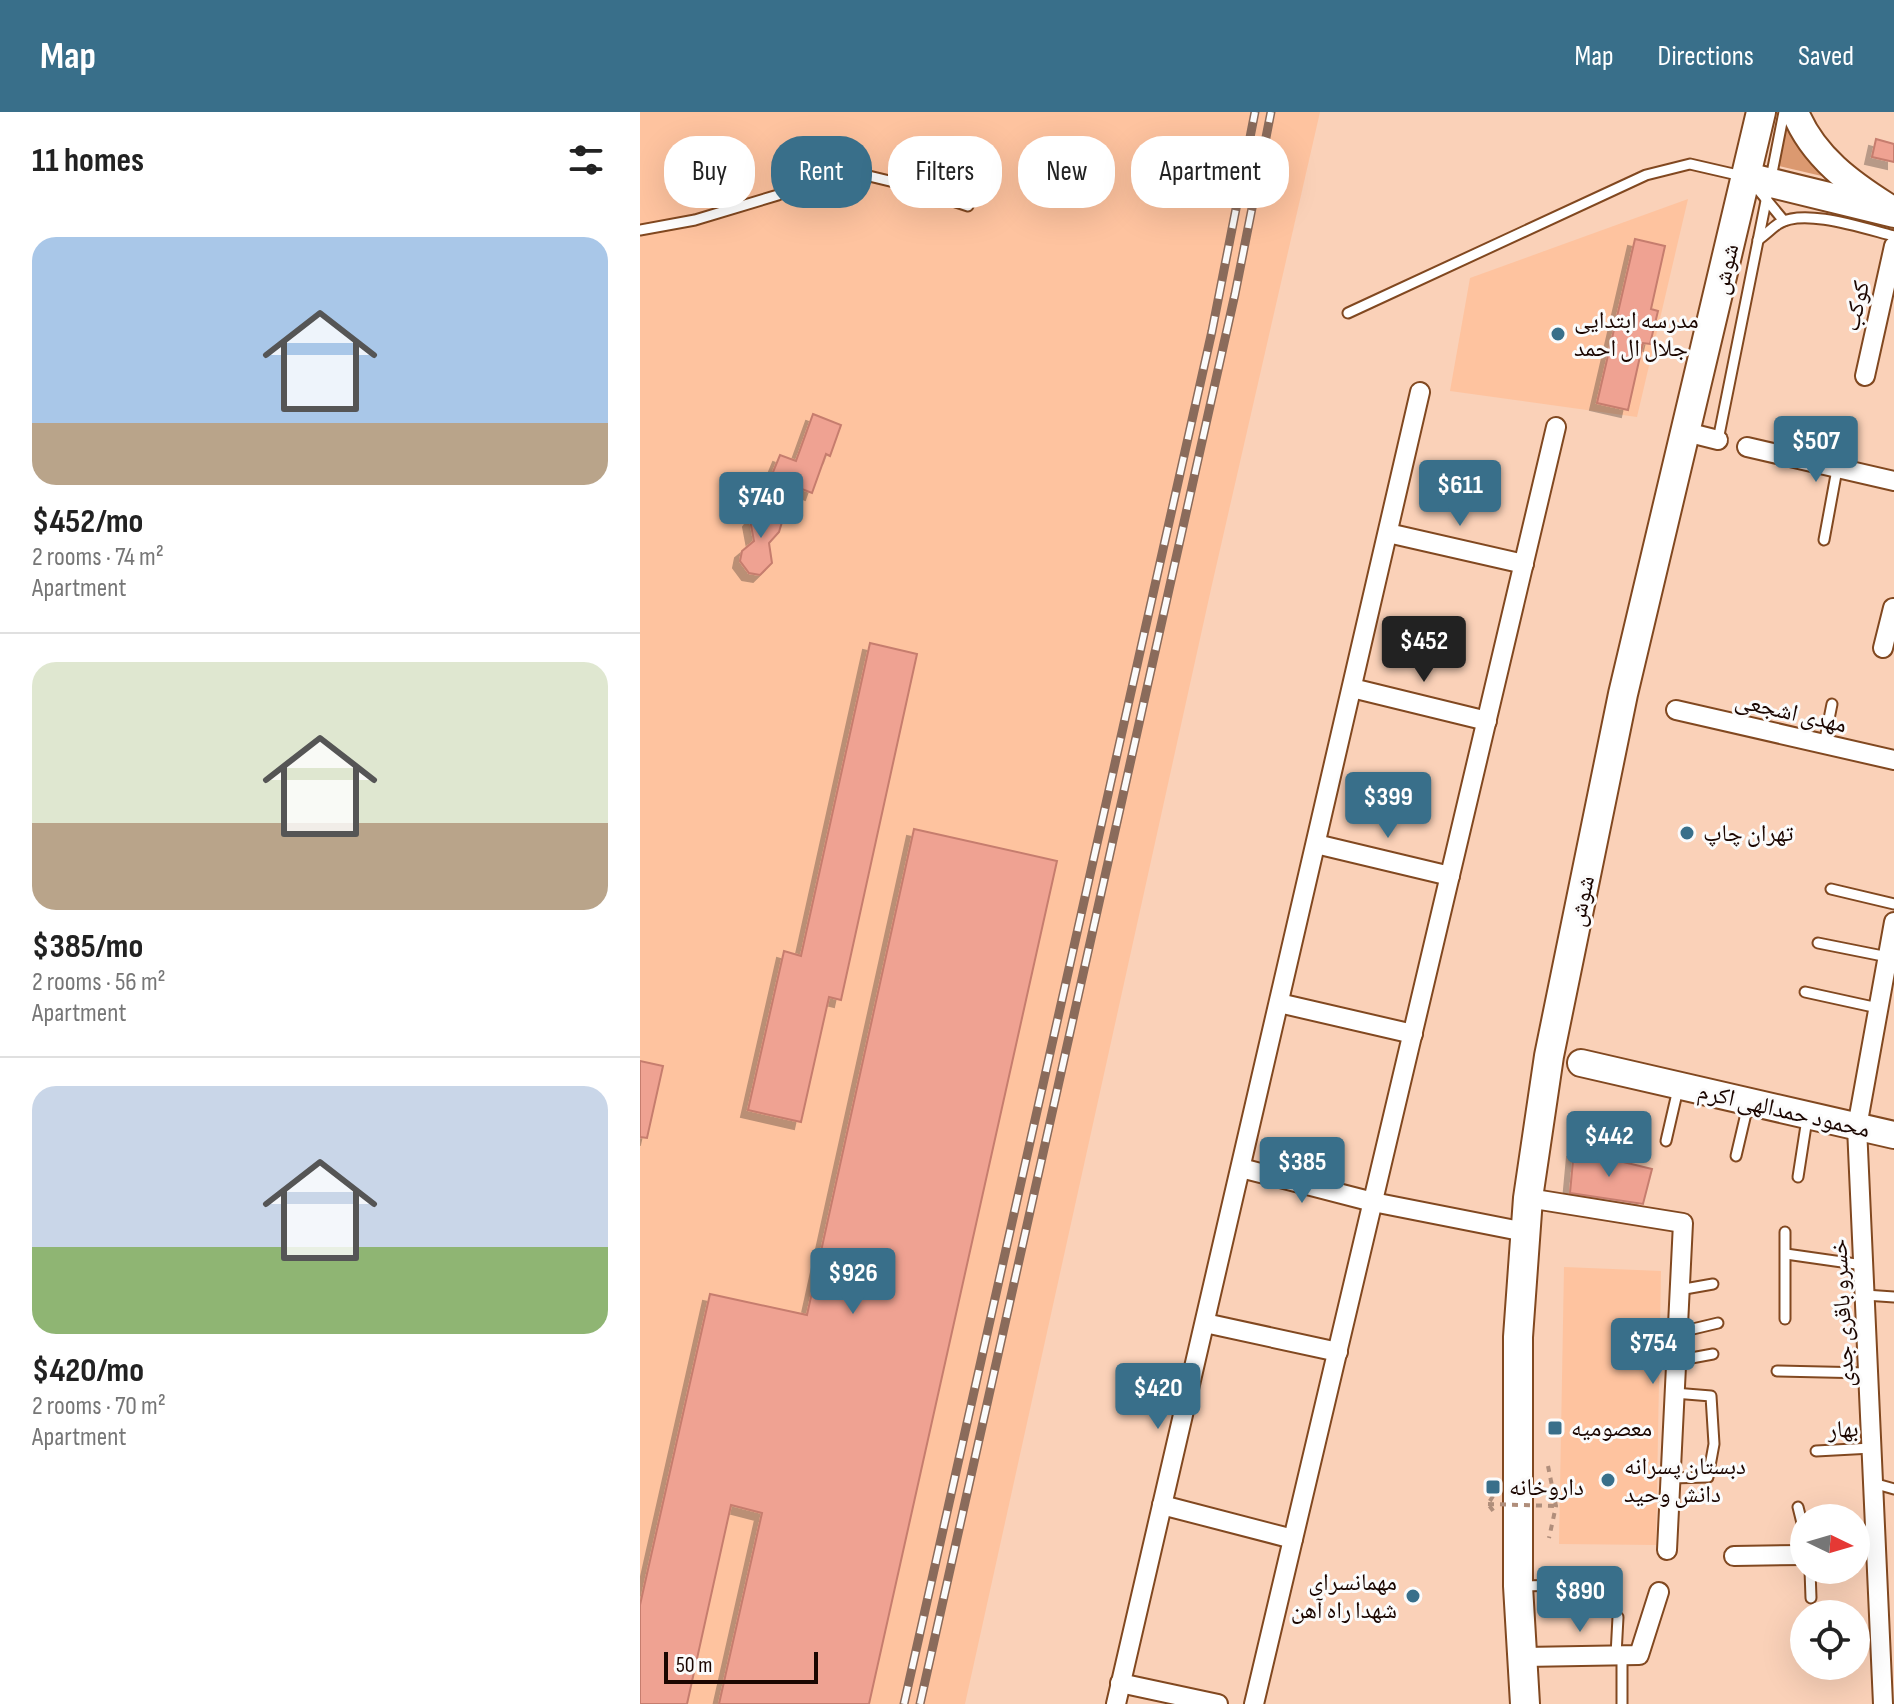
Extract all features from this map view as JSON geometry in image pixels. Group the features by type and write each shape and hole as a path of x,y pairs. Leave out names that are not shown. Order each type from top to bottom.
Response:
{"main road":[{"name":"شوش","path":"1525,1704 1518,1586 1516,1403 1528,1198 1549,1056 1623,694 1686,432 1758,180 1761,112"},
{"path":"1758,180 1894,212"}],"street":[{"path":"1795,112 1810,143 1825,159 1845,178 1894,212"},
{"name":"کوکب","path":"1865,376 1894,246"},
{"path":"1116,1704 1420,392"},
{"path":"1254,1704 1556,427"},
{"path":"1686,432 1718,440"},
{"path":"1747,447 1894,481"},
{"path":"1388,533 1524,564"},
{"path":"1888,636 1893,608"},
{"path":"1352,688 1487,721"},
{"name":"مهدی اشجعی","path":"1676,710 1894,760"},
{"path":"1316,844 1450,876"},
{"name":"خسرو باقری جدی","path":"1883,1704 1882,1561 1873,1483 1857,1127 1894,922"},
{"path":"1279,1003 1413,1034"},
{"name":"محمود حمدالهی اکرم","path":"1581,1063 1894,1135"},
{"path":"1241,1168 1373,1202 1525,1232"},
{"path":"1528,1198 1683,1223 1667,1550"},
{"path":"1205,1323 1338,1352"},
{"path":"1162,1505 1293,1539"},
{"path":"1734,1556 1790,1555"},
{"path":"1522,1657 1626,1655 1659,1592"},
{"path":"1120,1683 1218,1704"}],"lane":[{"path":"1718,440 1758,240 1758,180 1784,112"},
{"path":"1348,313 1646,175 1690,164 1758,180 1784,221"},
{"path":"640,230 695,220 764,199 822,173 840,169 888,181"},
{"path":"1758,240 1784,221 1812,218 1894,236"},
{"path":"1824,540 1845,426"},
{"path":"1824,744 1832,704"},
{"path":"1831,889 1894,904"},
{"path":"1818,943 1888,957"},
{"path":"1805,992 1878,1008"},
{"path":"1666,1141 1679,1086"},
{"path":"1736,1156 1749,1102"},
{"path":"1798,1177 1808,1115"},
{"path":"1785,1232 1785,1319"},
{"path":"1786,1254 1863,1265"},
{"path":"1679,1290 1713,1284"},
{"path":"1865,1295 1894,1297"},
{"path":"1676,1333 1718,1323"},
{"path":"1675,1361 1713,1354"},
{"path":"1777,1371 1868,1373"},
{"path":"1670,1478 1708,1477 1714,1444 1711,1396 1674,1393"},
{"name":"بهار","path":"1816,1451 1872,1448"},
{"path":"1873,1483 1894,1489"},
{"path":"1518,1586 1597,1584"},
{"path":"1810,1584 1811,1598"},
{"path":"1618,1617 1626,1655 1622,1704"}],"path":[{"path":"1548,1466 1556,1506 1549,1538"},
{"path":"1488,1504 1556,1506"}],"shaded area":[{"path":"640,112 1320,112 1211,589 965,1704 640,1704"},
{"path":"1787,126 1826,177 1779,166"},
{"name":"مدرسه ابتدایی جلال ال احمد","path":"1688,199 1637,417 1450,391 1470,278"},
{"path":"1564,1267 1661,1271 1656,1545 1559,1544"}],"building":[{"path":"1876,139 1894,144 1894,162 1872,157"},
{"path":"1635,239 1665,246 1651,309 1658,311 1650,344 1643,343 1628,410 1597,403"},
{"path":"813,414 841,425 830,456 826,454 812,493 771,477 780,455 796,461"},
{"path":"772,507 782,522 779,532 769,543 772,563 760,575 749,573 740,561 742,551 754,541 750,520 759,508"},
{"path":"870,643 917,654 841,1000 829,997 801,1122 748,1110 784,951 801,956"},
{"path":"914,829 1057,861 869,1704 719,1704 762,1513 731,1505 687,1704 640,1704 640,1605 710,1294 807,1315"},
{"path":"640,1061 663,1066 647,1138 640,1137"},
{"path":"1574,1150 1652,1169 1643,1204 1570,1193"}],"railway":[{"path":"904,1704 1212,331 1255,112"},
{"path":"920,1704 1235,294 1271,112"}],"place":[{"name":"مدرسه ابتدایی جلال ال احمد","path":"1558,334"},
{"name":"تهران چاپ","path":"1687,833"},
{"name":"معصومیه","path":"1555,1428"},
{"name":"دبستان پسرانه دانش وحید","path":"1608,1480"},
{"name":"داروخانه","path":"1493,1487"},
{"name":"مهمانسرای شهدا راه آهن","path":"1413,1596"}]}
